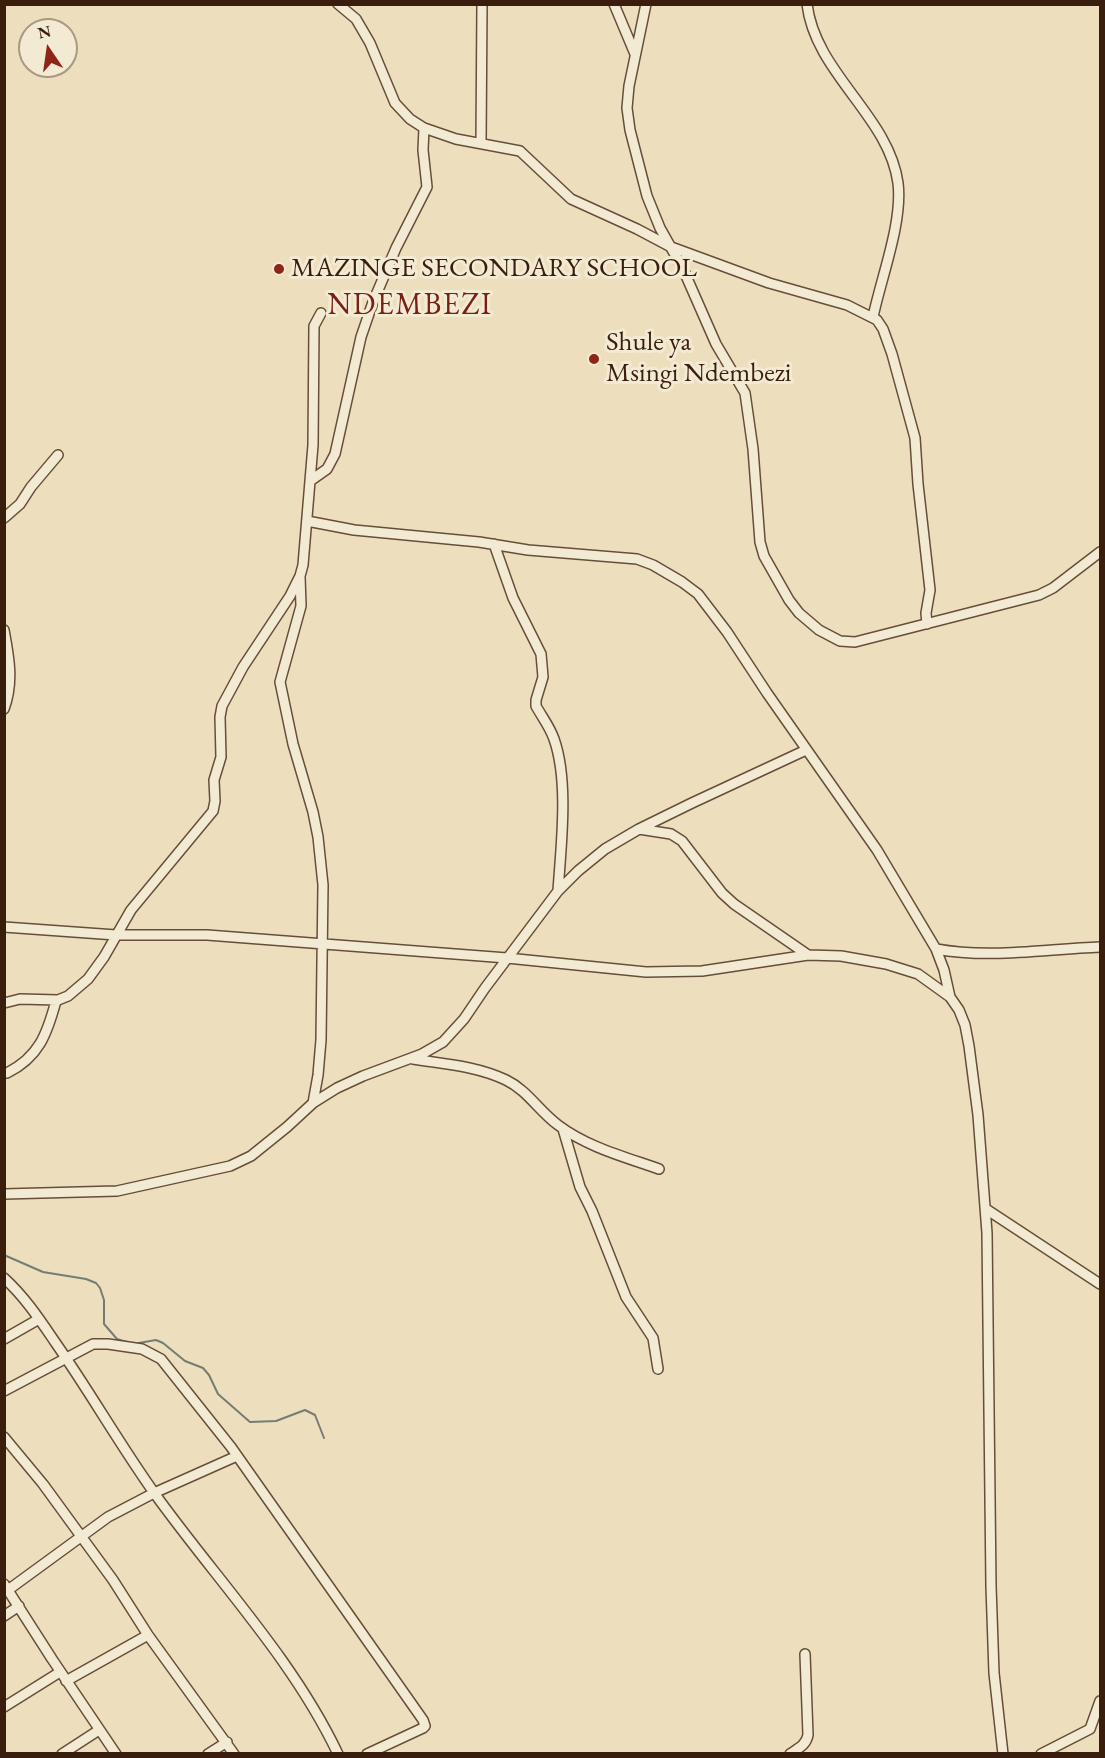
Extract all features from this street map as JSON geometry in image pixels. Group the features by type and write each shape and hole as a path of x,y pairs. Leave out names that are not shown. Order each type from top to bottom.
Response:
{"street":[{"path":"338,4 356,19 370,43 395,103 410,119 424,128 456,138 520,152 571,199 671,247 769,283 847,305 873,317 883,329 892,354 915,438 921,520 930,590 926,613 927,624"},
{"path":"481,143 482,4"},
{"path":"614,4 635,54"},
{"path":"646,4 635,54 627,108 630,130 653,213 716,344 745,393 753,449 760,542 771,570 799,613 819,630 840,641 848,642 879,637 1039,594 1053,588 1101,552"},
{"path":"807,4 821,47 887,148 898,182 897,212 891,247 873,317"},
{"path":"310,482 327,469 335,454 352,374 373,302 396,248 427,187 423,150 424,128"},
{"path":"313,1103 321,1040 324,895 318,837 310,797 293,744 281,687 282,674 301,606 300,576 308,522 313,446 314,326 321,314"},
{"path":"4,518 20,504 58,454"},
{"path":"308,522 354,530 494,544 537,551 637,559 653,565 682,582 698,594 727,632 806,750 877,850 936,949 950,997"},
{"path":"494,544 513,598 541,654 543,677 536,706 554,738 560,765 562,832 558,891"},
{"path":"4,1003 20,999 56,1001 68,996 88,979 147,890 213,811 214,780 222,757 220,717 222,706 243,668 279,615 300,576"},
{"path":"4,630 11,668 9,694 4,709"},
{"path":"4,1194 117,1191 230,1166 251,1156 313,1103 353,1080 431,1050 452,1034 558,891 605,849 639,829 806,750"},
{"path":"639,829 671,834 682,841 722,893 808,955"},
{"path":"4,927 116,935 207,935 507,958 646,972 728,969 808,955 841,956 886,964 918,974 950,997 965,1025 969,1046 986,1209 991,1586 994,1673 1003,1754"},
{"path":"936,949 965,954 996,954 1101,946"},
{"path":"7,1073 24,1063 36,1051 47,1032 56,1001"},
{"path":"412,1059 473,1068 508,1080 519,1087 543,1112 564,1129 606,1150 658,1169"},
{"path":"564,1129 580,1187 592,1211 622,1288 653,1338 658,1369"},
{"path":"986,1209 1101,1284"},
{"path":"4,1278 19,1292 67,1358 154,1493 274,1649 314,1707 338,1754"},
{"path":"4,1339 39,1319"},
{"path":"4,1390 98,1343 142,1349 153,1353 176,1377 237,1456 424,1723 423,1728 367,1754"},
{"path":"4,1437 113,1580 148,1635 234,1754"},
{"path":"116,1754 6,1587 64,1550 108,1517 154,1493 237,1456"},
{"path":"4,1616 19,1606"},
{"path":"66,1681 148,1635"},
{"path":"790,1754 807,1741 805,1654"},
{"path":"4,1707 60,1672"},
{"path":"1041,1754 1090,1729 1101,1701"},
{"path":"62,1754 99,1730"},
{"path":"208,1754 227,1742"}],"waterway":[{"path":"4,1255 43,1272 86,1279 96,1283 104,1300 104,1324 117,1339 133,1344 156,1340 163,1343 185,1361 203,1368 218,1394 250,1422 276,1421 305,1410 315,1415 324,1438"}],"place":[{"name":"MAZINGE SECONDARY SCHOOL","path":"279,269"},
{"name":"Shule ya Msingi Ndembezi","path":"594,359"}],"district":[{"name":"NDEMBEZI","path":"410,306"}]}
